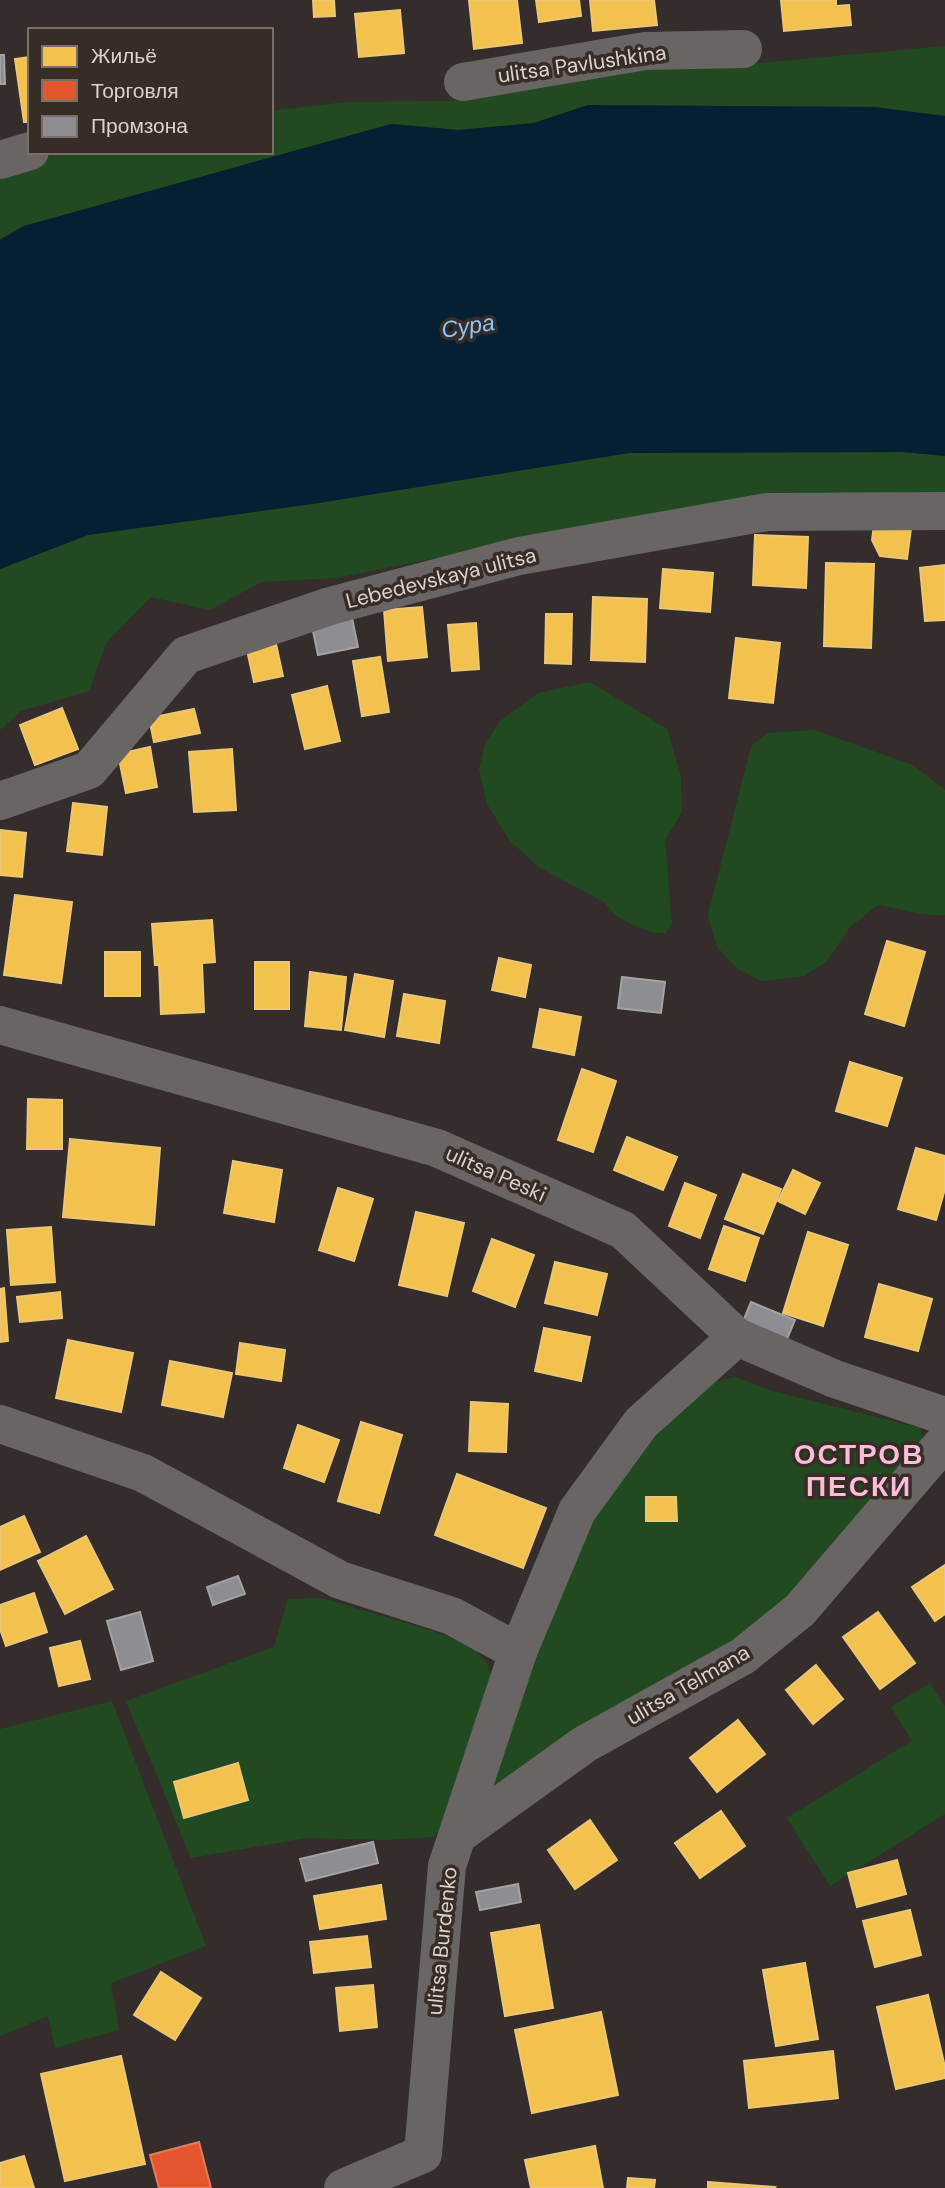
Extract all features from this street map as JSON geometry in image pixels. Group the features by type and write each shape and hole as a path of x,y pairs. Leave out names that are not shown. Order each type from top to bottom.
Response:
{"street":[{"name":"ulitsa Pavlushkina","path":"463,82 645,51 744,49"},
{"path":"0,160 28,151"},
{"name":"Lebedevskaya ulitsa","path":"0,801 89,770 186,655 330,606 520,556 767,512 945,511"},
{"name":"ulitsa Peski","path":"0,1025 438,1148 623,1230 737,1337 835,1379 945,1416"},
{"name":"ulitsa Burdenko","path":"343,2188 423,2154 447,1866 518,1652 577,1511 641,1423 737,1337"},
{"path":"0,1424 143,1474 340,1580 452,1616 518,1652"},
{"name":"ulitsa Telmana","path":"458,1835 585,1744 743,1656 800,1610 945,1441"}],"green space":[{"path":"945,46 945,116 874,107 588,105 534,123 458,130 391,124 24,226 0,239 0,176 56,154 273,154 273,111 345,102 448,101 528,88 600,72 759,63"},
{"path":"903,452 945,456 945,496 521,541 336,578 261,582 210,610 151,597 106,643 89,691 21,711 0,730 0,569 88,535 312,504 629,453"},
{"path":"590,682 667,729 681,776 682,812 665,840 672,923 666,933 655,933 637,927 616,916 604,902 540,868 510,841 487,804 479,769 485,744 500,721 538,693"},
{"path":"814,730 913,765 945,790 945,915 921,914 878,905 851,926 826,962 804,976 761,981 738,969 717,947 708,915 751,746 768,733"},
{"path":"735,1377 776,1392 920,1428 924,1442 793,1604 479,1805 574,1555 633,1451 705,1384"},
{"path":"322,1598 439,1633 472,1646 488,1665 495,1691 453,1815 434,1837 387,1840 306,1838 191,1858 126,1701 274,1647 288,1599"},
{"path":"930,1683 945,1707 945,1814 830,1886 787,1818 912,1741 891,1707"},
{"path":"112,1701 206,1946 111,1983 119,2030 55,2048 48,2016 0,2036 0,1729"}],"water":[{"name":"Сура","path":"588,105 874,107 945,116 945,456 903,452 629,453 312,504 88,535 0,569 0,240 24,226 391,124 458,130 534,123"}],"building: Жильё":[{"path":"313,0 334,0 335,16 314,17"},
{"path":"469,0 517,0 522,43 474,49"},
{"path":"536,0 579,0 581,16 539,22"},
{"path":"590,0 654,0 657,25 593,31"},
{"path":"781,0 836,0 836,6 849,5 851,25 784,31"},
{"path":"400,10 404,53 359,57 355,14"},
{"path":"28,57 28,122 24,122 15,59"},
{"path":"875,517 912,521 907,559 880,556 872,540"},
{"path":"755,535 808,537 806,588 753,585"},
{"path":"826,563 874,564 871,648 824,646"},
{"path":"945,565 945,620 925,621 920,568"},
{"path":"663,569 713,573 710,612 660,608"},
{"path":"593,597 647,599 645,662 591,660"},
{"path":"422,607 427,657 388,661 384,610"},
{"path":"546,614 572,614 571,664 545,663"},
{"path":"476,623 479,669 452,671 448,625"},
{"path":"736,638 780,643 773,703 729,698"},
{"path":"276,644 283,676 254,682 247,650"},
{"path":"380,657 389,712 362,716 353,661"},
{"path":"327,686 340,741 305,749 292,695"},
{"path":"62,708 78,749 35,765 20,725"},
{"path":"194,709 200,733 154,742 149,718"},
{"path":"150,747 157,787 126,793 118,754"},
{"path":"232,749 236,810 194,812 189,752"},
{"path":"73,803 107,807 102,855 67,851"},
{"path":"0,830 26,833 22,877 0,875"},
{"path":"15,895 72,902 61,983 4,975"},
{"path":"212,920 215,962 202,963 204,1012 161,1014 159,965 155,965 152,924"},
{"path":"887,941 925,952 904,1026 865,1014"},
{"path":"105,952 140,952 140,996 105,996"},
{"path":"499,958 531,965 525,997 492,990"},
{"path":"255,962 289,962 289,1009 255,1009"},
{"path":"310,972 346,977 341,1030 305,1026"},
{"path":"355,974 393,981 384,1037 345,1030"},
{"path":"404,994 445,1001 439,1043 397,1036"},
{"path":"540,1009 581,1017 574,1055 533,1047"},
{"path":"850,1062 902,1078 887,1126 836,1111"},
{"path":"582,1069 616,1081 593,1152 558,1140"},
{"path":"28,1099 62,1100 62,1149 27,1149"},
{"path":"627,1137 677,1157 663,1190 614,1170"},
{"path":"70,1139 160,1148 154,1225 63,1217"},
{"path":"916,1148 945,1156 945,1189 936,1220 898,1209"},
{"path":"233,1161 282,1170 274,1222 224,1213"},
{"path":"793,1170 820,1183 805,1214 778,1201"},
{"path":"743,1174 781,1189 763,1234 725,1219"},
{"path":"685,1183 716,1195 700,1238 669,1226"},
{"path":"338,1188 373,1199 354,1261 319,1250"},
{"path":"416,1212 464,1223 447,1296 399,1285"},
{"path":"724,1226 759,1238 745,1281 709,1269"},
{"path":"51,1227 55,1282 11,1285 7,1230"},
{"path":"808,1232 848,1245 823,1326 783,1313"},
{"path":"492,1239 534,1255 515,1307 473,1291"},
{"path":"555,1262 607,1274 597,1315 545,1303"},
{"path":"879,1284 932,1299 918,1351 865,1337"},
{"path":"4,1288 8,1341 0,1342 0,1289"},
{"path":"60,1292 62,1318 20,1322 17,1297"},
{"path":"544,1328 590,1337 581,1381 535,1371"},
{"path":"68,1340 133,1353 121,1412 56,1398"},
{"path":"240,1343 285,1350 281,1381 236,1374"},
{"path":"170,1361 232,1373 223,1417 162,1405"},
{"path":"471,1402 508,1404 506,1452 469,1451"},
{"path":"361,1422 402,1435 379,1513 338,1501"},
{"path":"298,1425 339,1440 324,1482 284,1468"},
{"path":"457,1474 546,1508 523,1568 435,1535"},
{"path":"646,1497 676,1497 677,1521 646,1521"},
{"path":"24,1516 40,1552 0,1570 0,1527"},
{"path":"86,1536 113,1589 65,1614 38,1561"},
{"path":"945,1565 945,1614 935,1621 912,1587"},
{"path":"34,1593 47,1632 6,1646 0,1629 0,1605"},
{"path":"878,1612 915,1663 880,1689 843,1637"},
{"path":"80,1641 90,1679 59,1686 50,1648"},
{"path":"816,1665 843,1699 813,1724 786,1690"},
{"path":"738,1720 765,1754 717,1792 690,1758"},
{"path":"238,1763 248,1800 184,1818 174,1782"},
{"path":"721,1811 745,1846 700,1878 675,1843"},
{"path":"590,1820 617,1860 575,1889 548,1850"},
{"path":"897,1860 906,1894 857,1907 848,1873"},
{"path":"381,1885 386,1919 320,1929 314,1896"},
{"path":"910,1910 921,1955 875,1967 863,1921"},
{"path":"539,1925 553,2008 505,2016 491,1933"},
{"path":"367,1936 371,1967 314,1973 310,1942"},
{"path":"805,1963 818,2039 776,2046 763,1970"},
{"path":"161,1972 201,1998 175,2040 134,2015"},
{"path":"373,1985 377,2027 340,2031 336,1988"},
{"path":"928,1995 945,2067 945,2078 896,2089 877,2007"},
{"path":"601,2012 618,2095 532,2113 515,2030"},
{"path":"833,2051 838,2098 749,2108 744,2061"},
{"path":"121,2056 145,2164 65,2181 41,2074"},
{"path":"595,2146 603,2188 531,2188 525,2160"},
{"path":"24,2156 34,2188 0,2188 0,2163"},
{"path":"628,2178 655,2180 654,2188 627,2188"},
{"path":"708,2182 775,2187 708,2188"}],"building: Торговля":[{"path":"199,2142 211,2188 159,2188 150,2155"}],"building: Промзона":[{"path":"0,55 4,55 5,84 0,84"},
{"path":"352,618 358,647 318,655 312,626"},
{"path":"622,977 665,982 661,1013 618,1008"},
{"path":"751,1302 795,1320 785,1344 741,1326"},
{"path":"238,1576 245,1594 213,1605 207,1587"},
{"path":"140,1612 153,1661 121,1670 107,1621"},
{"path":"373,1842 378,1863 306,1881 300,1859"},
{"path":"518,1884 521,1902 480,1910 476,1892"}],"district":[{"name":"ОСТРОВ ПЕСКИ","path":"859,1470"}]}
